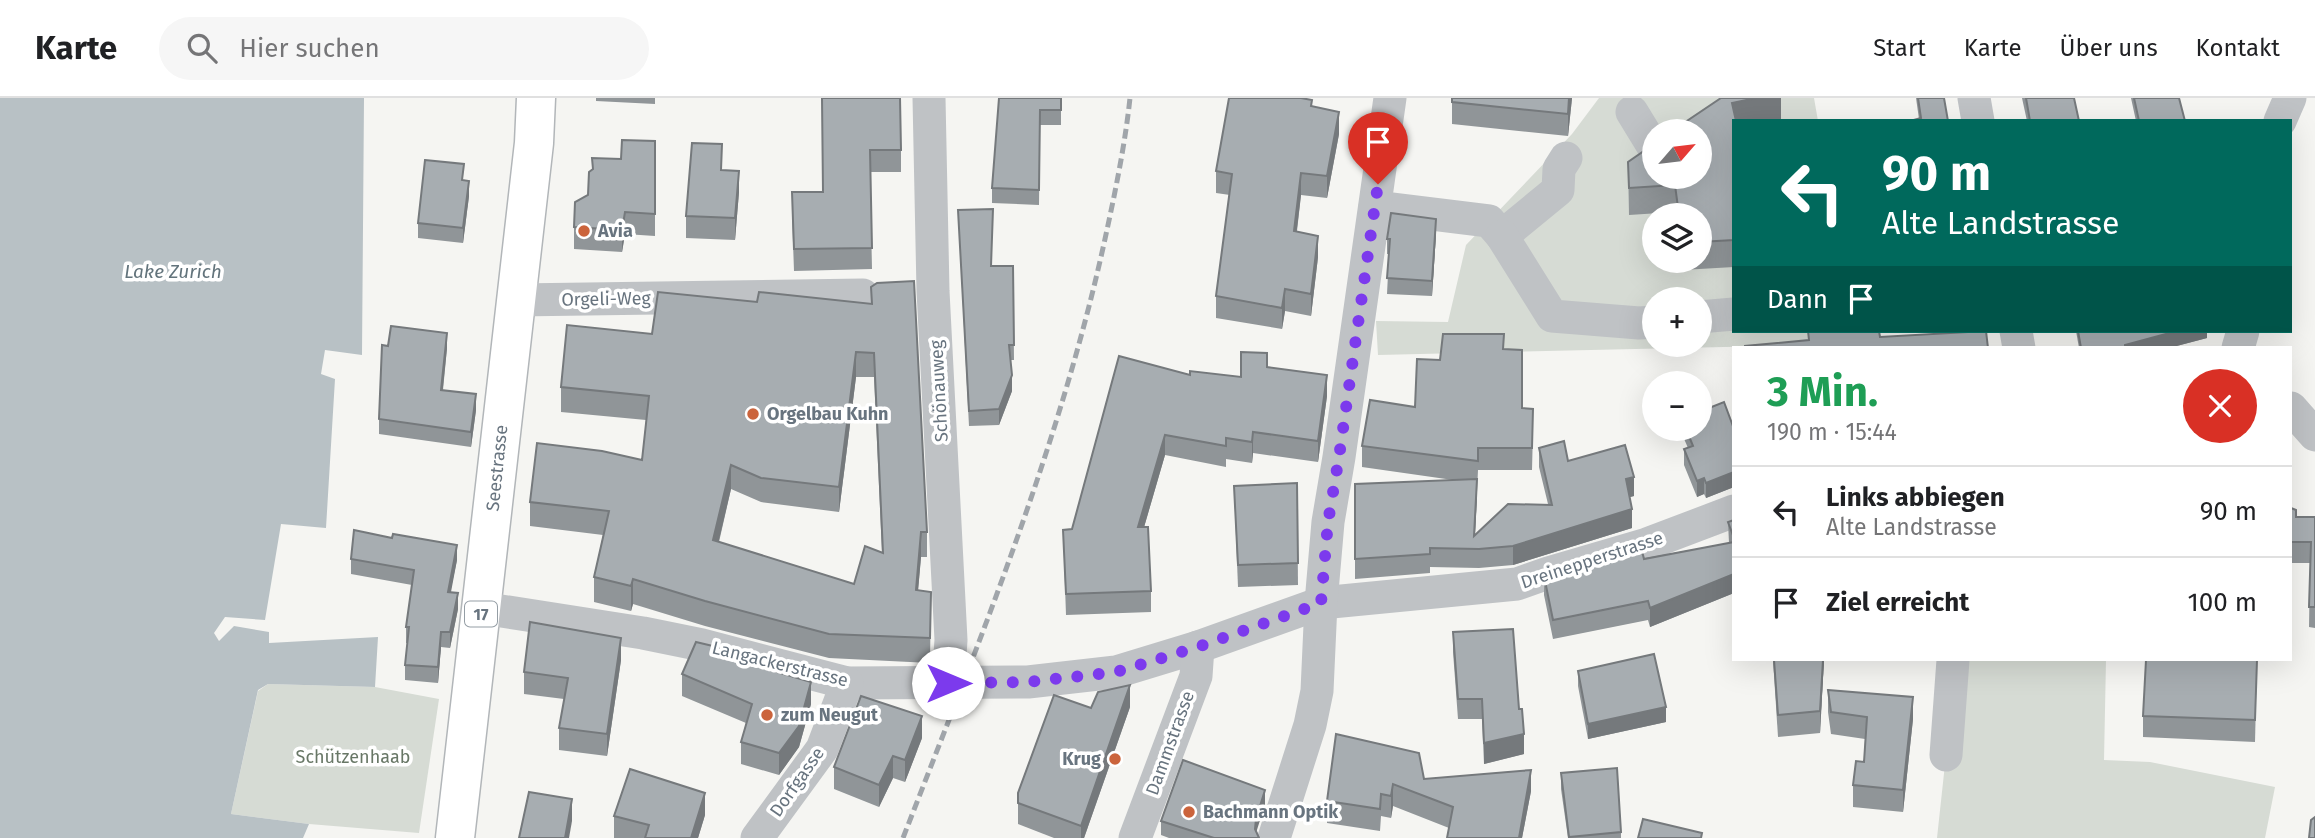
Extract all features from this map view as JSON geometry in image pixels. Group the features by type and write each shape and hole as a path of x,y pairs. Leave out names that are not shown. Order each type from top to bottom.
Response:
{"main road":[{"name":"Seestrasse","path":"455,838 534,143 536,98"}],"street":[{"name":"Schönauweg","path":"929,98 933,292 951,640 948,683"},
{"path":"1274,838 1310,725 1317,691 1328,522 1390,98"},
{"path":"1974,98 1978,119"},
{"path":"2281,119 2290,98"},
{"path":"1632,112 1642,128"},
{"path":"1502,236 1558,190 1559,169 1566,158"},
{"path":"1375,207 1489,221 1502,236 1552,316 1642,323"},
{"name":"Orgeli-Weg","path":"516,300 863,295"},
{"path":"1712,316 1732,314"},
{"path":"2292,409 2315,435"},
{"name":"Dreinepperstrasse","path":"1321,603 1517,584 1647,544 1732,512"},
{"name":"Langackerstrasse","path":"482,608 690,642 847,683 948,683 1028,682 1116,672 1198,647 1321,603"},
{"name":"Dammstrasse","path":"1135,838 1196,676 1198,647"},
{"path":"1946,755 1953,661"},
{"name":"Dorfgasse","path":"757,838 822,749 847,683"}],"green space":[{"path":"1599,98 1814,98 1818,119 1732,119 1732,333 1851,333 1853,344 1712,347 1712,287 1642,287 1642,349 1378,355 1376,321 1448,322 1466,245 1572,134"},
{"path":"1953,661 2106,661 2104,760 2150,762 2275,787 2265,838 1937,838"},
{"name":"Schützenhaab","path":"268,684 375,687 439,699 419,833 309,824 231,814 258,691"}],"water":[{"name":"Lake Zurich","path":"0,98 364,98 362,355 325,350 321,374 335,379 326,528 281,524 265,620 225,617 214,633 219,641 234,626 269,632 269,643 378,637 375,687 268,684 258,690 231,814 309,824 303,838 0,838"}],"building":[{"path":"822,98 900,98 901,150 870,150 872,248 794,249 792,192 823,192"},
{"path":"999,98 1061,98 1061,110 1040,110 1039,190 992,188"},
{"path":"1229,98 1301,98 1312,100 1311,106 1339,112 1327,176 1301,173 1294,231 1318,236 1311,294 1285,289 1282,308 1216,296 1232,174 1216,171"},
{"path":"1452,98 1569,98 1568,114 1452,102"},
{"path":"1721,98 1756,98 1732,103 1736,119 1732,119 1732,240 1712,241 1712,203 1677,203 1676,189 1712,189 1712,119 1690,119"},
{"path":"1918,98 1944,98 1948,119 1917,119 1921,118"},
{"path":"2026,98 2074,98 2079,119 2030,119"},
{"path":"2134,98 2179,98 2184,119 2139,119"},
{"path":"622,140 655,141 655,214 625,212 622,230 574,227 575,202 588,195 589,172 593,169 592,158 621,159"},
{"path":"692,143 722,144 721,170 739,171 735,218 686,216"},
{"path":"1642,152 1642,187 1629,188 1628,162"},
{"path":"425,160 464,164 462,180 469,181 463,228 418,223"},
{"path":"993,209 991,266 1013,266 1014,345 1009,345 1012,375 999,409 969,411 958,210"},
{"path":"1391,213 1436,219 1432,281 1387,278 1390,239 1387,239"},
{"path":"914,281 927,532 921,532 916,590 931,592 930,638 829,634 633,579 631,586 594,577 609,511 530,502 537,443 602,451 642,460 649,396 561,387 567,325 652,334 658,292 757,302 759,292 872,304 871,287 877,283","holes":["856,352 874,353 883,553 865,546 854,584 713,540 731,465 761,478 839,487"]},
{"path":"391,326 447,333 441,390 476,394 471,432 379,419 382,345 388,346"},
{"path":"1808,333 1879,333 1880,337 1986,333 1988,346 1745,346 1809,340"},
{"path":"2078,333 2170,333 2125,346 2081,346"},
{"path":"1443,334 1504,334 1503,349 1522,350 1522,408 1533,409 1532,448 1478,448 1478,461 1362,446 1370,400 1415,407 1417,359 1440,360"},
{"path":"1241,352 1267,353 1267,367 1327,375 1318,441 1253,432 1252,442 1226,438 1226,446 1165,435 1138,527 1148,527 1151,591 1066,594 1063,530 1072,529 1119,356 1190,375 1190,371 1241,377"},
{"path":"1724,402 1732,424 1732,473 1706,483 1704,478 1697,481 1684,449 1693,446 1691,441 1712,441 1712,407"},
{"path":"1564,441 1568,461 1625,445 1634,477 1626,479 1632,509 1513,546 1479,549 1430,548 1430,554 1355,559 1355,484 1477,479 1474,536 1508,504 1552,505 1539,448"},
{"path":"1297,483 1298,563 1238,565 1234,486"},
{"path":"2292,508 2296,510 2296,517 2315,517 2315,607 2309,607 2311,542 2292,542"},
{"path":"354,530 392,538 393,534 457,545 448,592 458,593 450,632 441,632 438,667 405,665 409,627 406,627 414,570 351,559"},
{"path":"1732,542 1732,575 1650,608 1648,601 1553,620 1544,576 1641,547 1644,559"},
{"path":"530,622 621,638 607,734 559,728 568,678 524,672"},
{"path":"1513,629 1519,709 1522,709 1524,734 1484,743 1482,699 1458,699 1453,632"},
{"path":"696,642 717,647 767,669 811,682 799,726 779,753 741,742 752,704 682,674"},
{"path":"1654,654 1666,707 1588,724 1578,671"},
{"path":"1774,661 1823,661 1820,711 1778,715"},
{"path":"2146,661 2257,661 2255,720 2143,716"},
{"path":"1130,685 1081,826 1018,803 1018,793 1054,695 1091,708 1098,692"},
{"path":"1828,690 1913,697 1903,790 1853,785 1856,761 1864,762 1867,717 1831,712"},
{"path":"861,696 922,716 905,760 893,756 879,785 834,767"},
{"path":"1336,734 1419,753 1424,779 1531,770 1519,838 1447,838 1453,807 1393,784 1391,796 1381,794 1380,809 1327,801"},
{"path":"1183,760 1265,790 1256,819 1255,829 1259,838 1214,838 1161,821"},
{"path":"1617,768 1621,832 1569,837 1561,773"},
{"path":"630,769 705,793 691,838 645,838 649,825 614,816"},
{"path":"529,792 572,799 565,838 519,838"},
{"path":"2315,817 2315,838 2309,838 2311,820"},
{"path":"1643,819 1702,833 1701,838 1638,838"}],"railway":[{"path":"903,838 1016,542 1065,392 1105,239 1123,151 1130,98"}],"place":[{"name":"Avia","path":"584,231"},
{"name":"Orgelbau Kuhn","path":"753,414"},
{"name":"zum Neugut","path":"767,715"},
{"name":"Krug","path":"1115,759"},
{"name":"Bachmann Optik","path":"1189,812"}],"route":[{"path":"948,683 1028,682 1116,672 1198,647 1321,603 1328,522 1378,184"}]}
